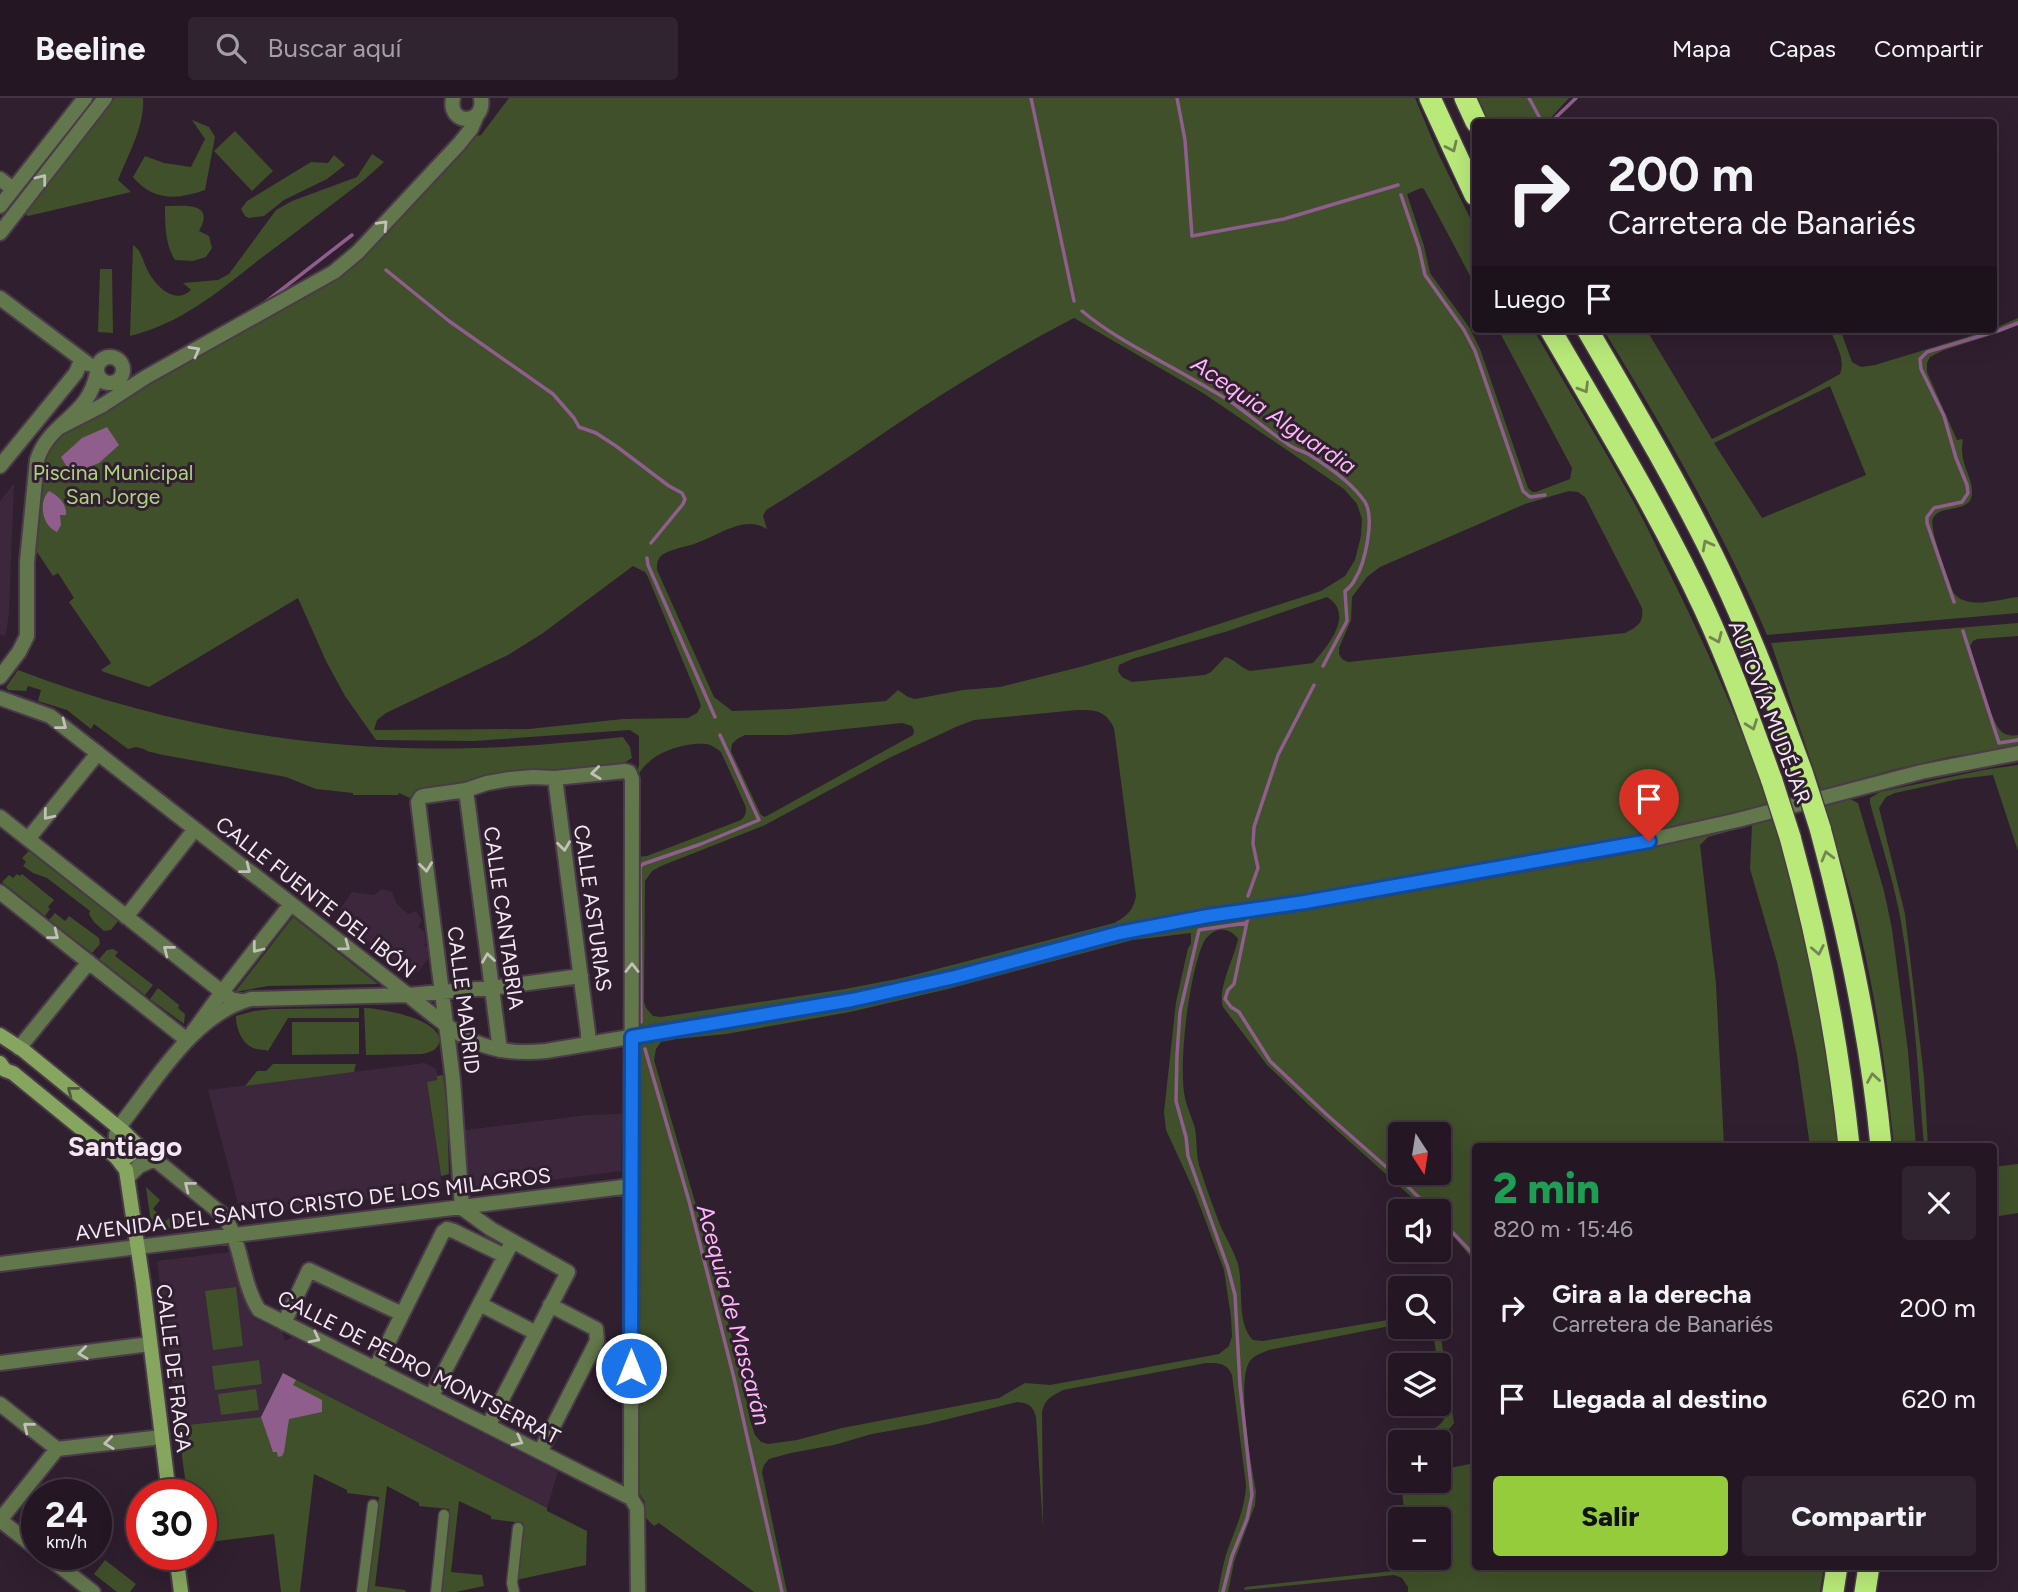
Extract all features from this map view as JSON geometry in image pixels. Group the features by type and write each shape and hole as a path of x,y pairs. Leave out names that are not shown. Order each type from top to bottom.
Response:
{"highway":[{"path":"1430,98 1472,189"},
{"path":"1465,98 1475,119"},
{"name":"AUTOVÍA MUDÉJAR","path":"1552,333 1650,504 1703,608 1731,670 1772,781 1790,837 1816,937 1838,1058 1849,1143"},
{"name":"AUTOVÍA MUDÉJAR","path":"1589,333 1711,552 1764,668 1802,772 1820,828 1847,932 1864,1015 1881,1143"},
{"path":"1833,1592 1836,1570"},
{"path":"1865,1592 1868,1570"}],"main road":[{"path":"0,1035 119,1128 135,1143 131,1154 118,1159 3,1067"},
{"path":"3,1067 5,1050 20,1049"},
{"path":"3,1067 23,1068 26,1061 20,1049"},
{"name":"CALLE DE FRAGA","path":"118,1159 128,1177 167,1479"},
{"path":"178,1570 181,1592"}],"street":[{"path":"0,206 85,98"},
{"path":"0,233 105,98"},
{"path":"453,98 452,106 457,115 467,119 477,115"},
{"path":"60,427 321,280 346,263 459,144 471,129 483,99"},
{"path":"0,179 13,189"},
{"path":"0,298 97,370 103,381 135,384"},
{"path":"0,677 19,652 27,636 27,562 40,450 49,436 86,402 94,387 99,362 110,356 118,359 123,368 122,373 85,414"},
{"path":"0,466 76,373 81,360"},
{"name":"CALLE FUENTE DEL IBÓN","path":"0,698 50,716 448,1027 472,1041 500,1050 531,1053 852,1000 955,977 1119,933 1208,916 1318,900 1669,837 1921,772 2018,753"},
{"path":"28,839 98,753"},
{"path":"466,790 510,779 555,778 621,770 629,772 632,779 631,1498 637,1508 638,1592"},
{"name":"CALLE ASTURIAS","path":"555,778 589,1033 588,1044"},
{"name":"CALLE MADRID","path":"462,1208 448,1027 418,806 419,799 424,796 466,790"},
{"name":"CALLE CANTABRIA","path":"466,790 500,1050"},
{"path":"0,817 231,999 241,1001"},
{"path":"126,916 195,829"},
{"path":"0,892 187,1040"},
{"path":"118,1159 115,1141 119,1128 291,904"},
{"path":"20,1049 89,962"},
{"path":"187,1040 219,1012 241,1001 260,998 442,993 581,976"},
{"name":"CALLE DE PEDRO MONTSERRAT","path":"135,1143 227,1219 257,1308 631,1498"},
{"path":"128,1177 139,1166 155,1159"},
{"name":"AVENIDA DEL SANTO CRISTO DE LOS MILAGROS","path":"0,1265 631,1186"},
{"path":"462,1208 481,1222 568,1272 488,1426"},
{"path":"375,1369 443,1232 447,1229 505,1256"},
{"path":"430,1396 513,1241"},
{"path":"284,1323 309,1270 402,1314"},
{"path":"480,1304 536,1333"},
{"path":"540,1452 597,1341 596,1329 550,1306"},
{"path":"0,1363 150,1344"},
{"path":"0,1404 57,1449 162,1437"},
{"path":"21,1537 0,1521 57,1449"},
{"path":"362,1592 373,1504"},
{"path":"436,1592 444,1515"},
{"path":"514,1592 512,1583 518,1528"},
{"path":"65,1570 93,1592"}],"shaded area":[{"path":"107,427 119,445 99,463 71,474 61,457 82,438"},
{"path":"14,483 9,613 4,636 0,634 0,501"},
{"path":"49,491 62,501 66,511 66,515 60,515 61,525 57,532 48,525 43,513 44,501"},
{"path":"382,889 392,892 397,904 408,914 416,911 422,920 418,927 424,931 424,945 429,949 427,953 430,956 418,972 409,965 406,969 338,919 343,912 340,909 352,892 374,895"},
{"path":"425,1063 436,1069 438,1080 427,1082 442,1186 440,1189 428,1190 428,1194 392,1199 391,1196 259,1214 257,1204 239,1207 208,1090"},
{"path":"622,1114 621,1171 467,1191 464,1164 465,1130 588,1115"},
{"path":"230,1252 253,1318 282,1332 285,1341 292,1337 558,1472 547,1508 283,1373 261,1417 178,1426 157,1261"},
{"path":"283,1373 296,1380 293,1385 322,1400 322,1412 289,1419 284,1452 278,1457 277,1452 273,1452 261,1417"}],"green space":[{"path":"115,98 143,98 139,130 118,180 131,192 28,216 25,214"},
{"name":"Piscina Municipal San Jorge","path":"509,98 1415,98 1472,222 1472,279 1424,189 1407,194 1430,273 1469,327 1480,349 1528,488 1536,492 1570,479 1572,468 1500,333 1535,333 1642,517 1739,726 1774,823 1809,960 1838,1143 1810,1143 1797,1055 1777,962 1750,869 1752,825 1708,837 1700,845 1716,984 1724,1143 1472,1143 1472,1258 1451,1234 1451,1199 1414,1199 1398,1185 1451,1185 1451,1122 1388,1122 1388,1176 1267,1065 1223,1007 1222,992 1238,939 1229,931 1213,932 1202,946 1193,978 1186,1021 1183,1083 1195,1128 1199,1165 1220,1225 1238,1264 1242,1315 1248,1333 1253,1340 1263,1341 1388,1320 1388,1326 1269,1350 1250,1361 1246,1371 1244,1404 1256,1491 1255,1505 1234,1562 1228,1592 1218,1592 1226,1554 1242,1510 1246,1485 1232,1375 1222,1364 1206,1363 1063,1390 1049,1398 1042,1413 1043,1528 1036,1417 1025,1403 1017,1402 769,1459 762,1472 787,1592 754,1592 659,1523 654,1526 643,1515 645,1502 637,1490 635,857 647,856 743,818 745,805 721,752 706,744 676,748 654,758 635,779 639,765 639,736 630,730 474,741 376,740 345,696 298,598 149,687 101,670 111,663 69,602 74,598 58,573 53,576 33,546 46,453 55,437 338,279 337,275 470,137 481,135","holes":["1074,318 1203,393 1344,489 1357,504 1362,519 1361,536 1355,560 1345,576 1321,591 1148,647 1000,687 963,690 915,699 898,690 886,701 790,709 732,711 714,697 657,570 660,557 666,553 741,525 758,525 767,529 763,516 766,510 937,398","1569,491 1578,492 1585,497 1642,608 1641,621 1636,626 1625,633 1348,662 1342,659 1339,648 1351,620 1352,597 1367,577 1380,567 1525,504","633,566 645,572 648,577 701,706 697,713 688,718 623,719 529,729 374,730 377,720 386,713 508,655 543,633","1327,597 1335,604 1339,621 1331,639 1313,663 1250,671 1225,657 1205,675 1132,682 1122,677 1118,671 1119,665 1132,659 1228,631","1077,710 1103,714 1114,728 1136,896 1126,915 1114,923 902,978 661,1017 653,1016 646,1008 645,881 652,871 765,825 889,758 958,726 974,720","902,723 912,726 913,735 765,817 761,815 731,751 732,744 745,735 789,735","1191,933 1191,944 1176,1002 1164,1112 1166,1130 1195,1193 1224,1270 1231,1317 1232,1336 1229,1346 1219,1354 1050,1385 1025,1383 999,1398 842,1428 797,1440 768,1444 761,1442 755,1435 750,1420 740,1367 654,1060 656,1049 661,1042 726,1034 850,1012 1133,940"]},
{"path":"1478,98 1569,98 1550,119 1488,119"},
{"path":"192,120 209,127 215,137 205,190 175,197 149,191 133,177 145,156 164,163 191,167 205,139"},
{"path":"235,131 273,171 252,191 214,151"},
{"path":"372,154 384,162 230,283 183,314 130,336 133,245 160,287 172,295 185,294 191,290 183,283 218,280 229,274 276,210 292,201 357,177"},
{"path":"334,155 345,165 327,179 284,200 264,216 245,216 241,209 247,201 311,162 328,163"},
{"path":"165,206 188,206 200,210 203,221 199,231 209,236 212,248 206,257 193,261 175,260 167,241"},
{"path":"100,269 112,269 113,333 98,332"},
{"path":"2018,318 2018,325 1998,333 1944,350 1930,357 1927,372 1957,440 1963,439 1962,456 1972,487 1967,504 1942,511 1933,518 1932,523 1953,592 1959,598 1974,602 2018,597 2018,613 1767,635 1731,556 1691,479 1605,333 1648,333 1712,439 1840,374 1841,357 1832,333 1841,333 1852,362 1861,367 1980,333 1997,333 1997,327","holes":["1830,386 1866,475 1762,518 1714,443"]},
{"path":"2018,623 2018,636 1977,639 1970,646 1997,726 2006,734 2018,735 2018,747 1949,757 1821,791 1771,643"},
{"path":"18,670 129,707 242,732 358,746 416,748 475,748 623,737 630,747 632,758 621,765 412,799 399,793 353,795 316,789 286,777 163,755 136,747 128,749 94,724 91,729 67,710 38,701 41,690 28,686 26,691 8,690 6,687"},
{"path":"2018,765 2018,851 1993,775 1959,779 1895,793 1886,797 1879,808 1905,914 1924,1077 1928,1143 1924,1143 1915,1034 1901,922 1870,798 1880,792"},
{"path":"1843,800 1858,803 1884,891 1892,929 1908,1051 1916,1143 1894,1143 1882,1045 1868,970 1850,892 1824,805"},
{"path":"29,851 118,921 111,930 104,931 94,922 90,911 47,878 23,866 26,862 22,858"},
{"path":"22,874 54,900 45,916 2,882 9,875 13,878"},
{"path":"55,913 65,921 69,916 99,938 100,944 92,953 49,920"},
{"path":"293,917 378,984 268,986 235,992"},
{"path":"107,950 118,952 115,956 153,985 145,995 99,959"},
{"path":"158,988 179,1005 178,1008 185,1014 184,1024 150,999"},
{"path":"359,1008 359,1018 288,1018 268,1051 247,1044 236,1021 236,1016 272,1009"},
{"path":"364,1008 383,1010 421,1021 438,1034 437,1047 422,1054 366,1055"},
{"path":"292,1022 359,1022 359,1054 292,1055"},
{"path":"273,1064 356,1064 354,1072 245,1086 257,1071 266,1071"},
{"path":"443,1075 449,1174 441,1176 427,1082 437,1080 437,1076"},
{"path":"2018,1164 2018,1213 1997,1216 1997,1167"},
{"path":"146,1187 160,1200 153,1209 166,1221 174,1213 188,1226 152,1230"},
{"path":"236,1287 243,1346 213,1350 205,1291"},
{"path":"1434,1339 1441,1339 1443,1353 1436,1353"},
{"path":"259,1360 262,1384 215,1390 212,1366"},
{"path":"283,1373 587,1531 586,1565 516,1580 523,1523 491,1519 491,1516 459,1501 451,1572 482,1575 484,1586 456,1592 440,1592 449,1509 419,1506 419,1503 387,1486 375,1586 406,1592 367,1592 379,1497 347,1493 347,1490 314,1474 300,1592 281,1592 274,1534 217,1541 217,1479 185,1479 178,1426 261,1417"},
{"path":"256,1389 259,1410 221,1415 218,1394"},
{"path":"1451,1403 1454,1423 1448,1430 1430,1430 1446,1416 1451,1416"},
{"path":"1472,1464 1472,1570 1823,1570 1820,1592 1408,1592 1402,1578 1394,1575 1244,1590 1245,1587 1395,1570 1451,1570 1451,1507 1404,1507 1402,1493 1451,1493 1451,1468"},
{"path":"112,1565 136,1584 130,1592 117,1592 94,1574 97,1570 112,1570"}],"waterway":[{"name":"Acequia Alguardia","path":"1031,98 1074,301"},
{"path":"1177,98 1185,140 1192,236 1284,219 1398,185"},
{"name":"Acequia Alguardia","path":"1529,98 1540,119"},
{"name":"Acequia Alguardia","path":"1554,119 1576,98"},
{"path":"1401,195 1425,275 1464,330 1475,351 1523,491 1530,497 1545,495"},
{"name":"Acequia de Mascarán","path":"263,304 352,235"},
{"name":"Acequia de Mascarán","path":"386,270 449,321 553,394 579,427 596,433 682,493 685,499 683,504 651,543"},
{"name":"Acequia Alguardia","path":"1082,311 1125,341 1228,400 1289,445 1323,464 1365,502 1369,519 1365,552 1359,572 1345,591 1347,621 1323,666"},
{"name":"Acequia Alguardia","path":"1997,331 2018,323"},
{"name":"Acequia Alguardia","path":"1954,602 1927,517 1934,508 1962,502 1968,493 1967,485 1944,416 1921,369 1920,359 1927,352 1990,333"},
{"name":"Acequia de Mascarán","path":"647,558 715,717"},
{"name":"Acequia Alguardia","path":"1963,631 1999,743 2018,740"},
{"name":"Acequia Alguardia","path":"1248,896 1258,868 1253,844 1254,827 1278,755 1314,685"},
{"name":"Acequia de Mascarán","path":"641,1022 640,867 759,820 720,735"},
{"name":"Acequia Alguardia","path":"1248,917 1234,984 1225,999 1239,1012 1270,1061 1421,1199"},
{"name":"Acequia de Mascarán","path":"1223,1592 1252,1495 1240,1385 1235,1295 1188,1156 1176,1101 1177,1055 1180,1012 1199,930 1246,923"},
{"name":"Acequia de Mascarán","path":"645,1049 689,1201 734,1378 782,1592"},
{"name":"Acequia Alguardia","path":"1451,1231 1472,1253"}],"district":[{"name":"Santiago","path":"125,1146"}],"route":[{"path":"631,1368 632,1037 852,1000 955,977 1119,933 1649,841"}]}
